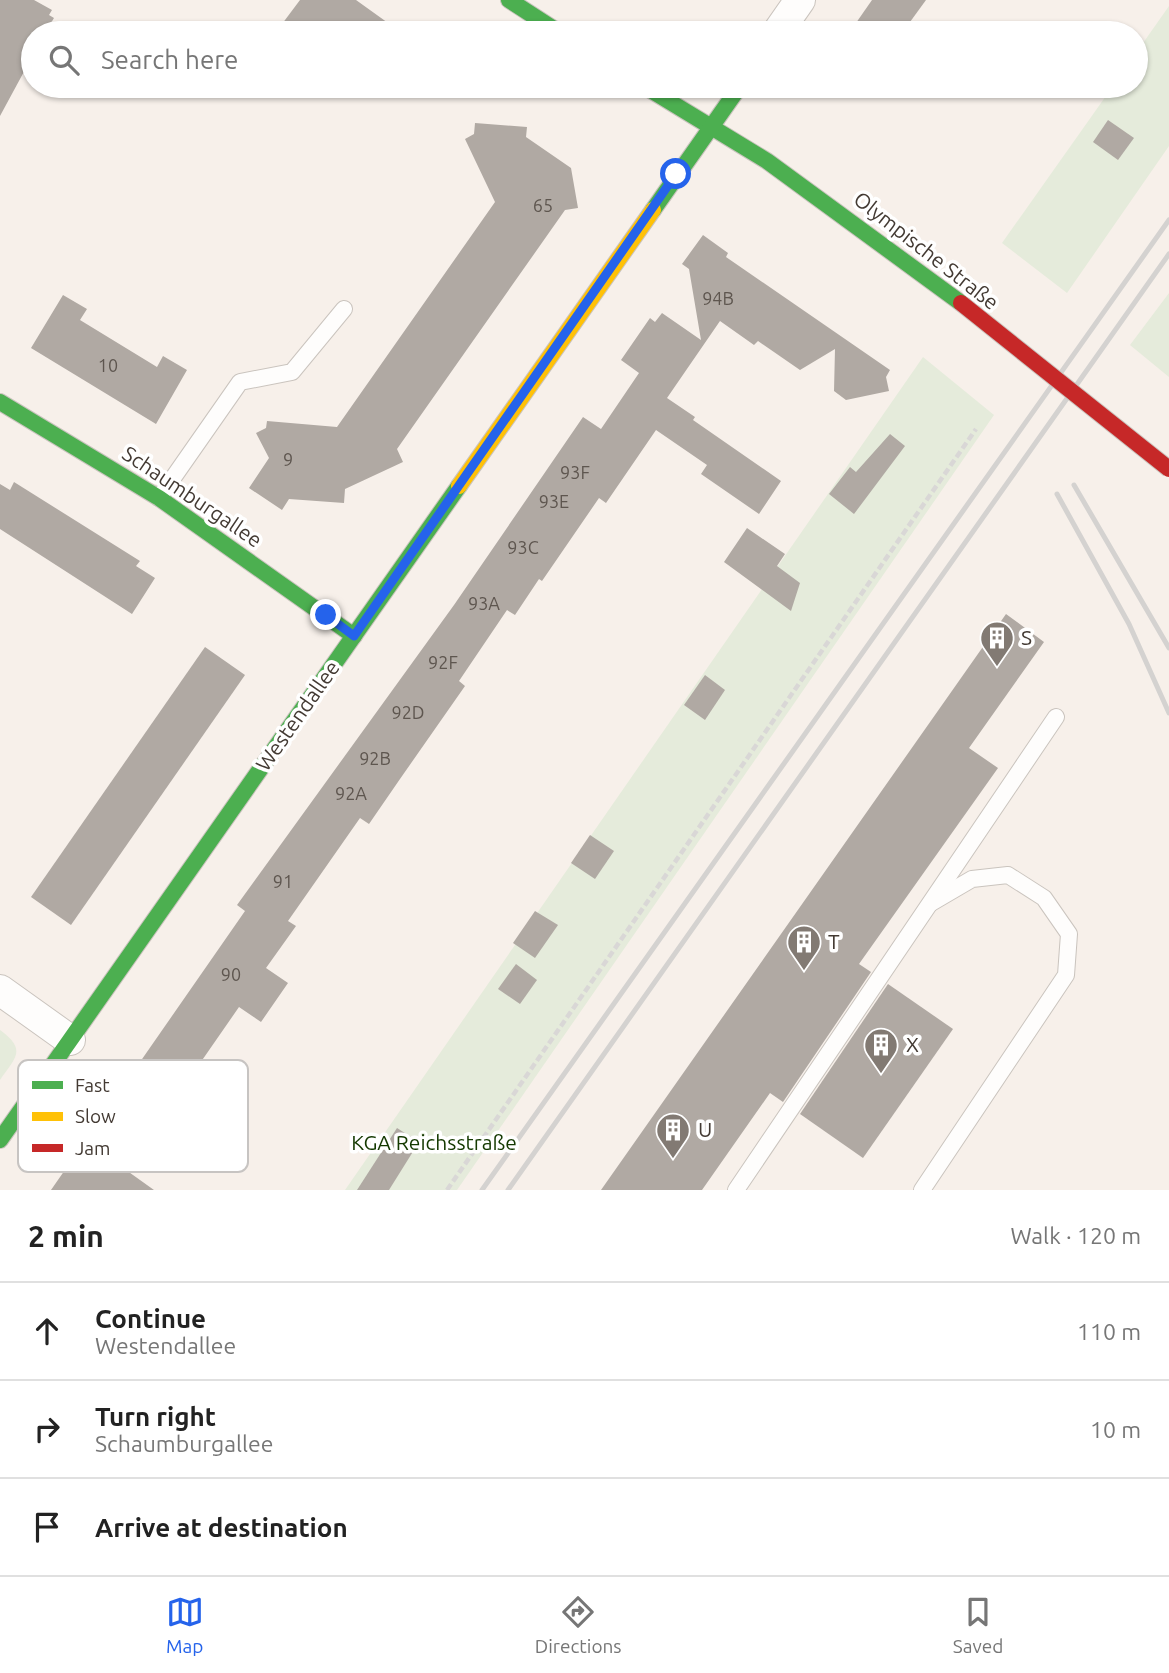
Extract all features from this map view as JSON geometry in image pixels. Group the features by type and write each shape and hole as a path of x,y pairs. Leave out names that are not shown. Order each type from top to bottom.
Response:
{"street":[{"path":"509,0 541,21"},
{"path":"785,21 800,0"},
{"name":"Olympische Straße","path":"666,98 713,124 832,205 961,303 1169,469"},
{"name":"Westendallee","path":"56,1060 731,98"},
{"name":"Schaumburgallee","path":"0,401 159,498 354,636"},
{"path":"0,990 70,1040"},
{"name":"Westendallee","path":"0,1140 18,1114"}],"lane":[{"path":"159,498 240,382 292,372 344,309"},
{"path":"736,1190 1056,717"},
{"path":"922,1190 1066,975 1069,934 1044,898 1008,875 972,879 928,905"}],"path":[{"path":"447,1190 976,429"}],"green space":[{"path":"1169,6 1169,146 1067,293 1002,243 1105,98 1148,98 1148,36"},
{"path":"1169,293 1169,377 1130,345"},
{"name":"KGA Reichsstraße","path":"923,357 994,415 457,1190 345,1190"},
{"path":"0,1030 14,1043 16,1054 0,1080"}],"building":[{"path":"0,0 34,0 52,10 49,15 54,18 52,21 21,21 21,77 0,116"},
{"path":"300,0 356,0 385,21 284,21"},
{"path":"872,0 926,0 911,21 857,21"},
{"path":"1108,120 1134,138 1118,160 1093,142"},
{"path":"475,123 527,127 526,137 571,168 578,208 565,210 397,449 403,462 345,489 344,503 289,499 282,510 249,488 269,458 256,433 266,428 267,421 337,427 495,202 465,139 474,134"},
{"path":"703,235 728,253 726,257 890,370 886,377 889,391 846,400 834,391 835,349 800,370 758,341 754,345 720,321 667,398 695,417 693,420 781,481 759,514 701,474 707,465 656,430 606,503 599,498 542,581 539,579 515,615 507,610 459,681 465,686 369,824 360,818 288,921 296,926 266,968 288,983 261,1022 239,1007 202,1060 141,1060 245,911 237,905 454,605 583,417 601,429 639,373 621,360 650,318 655,322 662,313 701,340 689,269 682,264"},
{"path":"63,295 87,309 80,320 157,367 163,356 187,370 156,424 31,348"},
{"path":"890,434 905,446 854,514 829,494 850,467 856,472"},
{"path":"14,482 140,561 136,566 155,578 132,614 0,529 0,484 10,490"},
{"path":"747,528 785,554 777,566 800,583 791,611 724,562"},
{"path":"1006,614 1044,642 969,748 998,768 859,964 871,972 783,1102 770,1093 702,1190 601,1190"},
{"path":"205,647 245,675 71,925 31,897"},
{"path":"705,675 725,690 705,720 684,705"},
{"path":"590,835 614,851 595,879 571,863"},
{"path":"535,911 558,925 535,958 513,943"},
{"path":"516,964 537,980 520,1004 498,989"},
{"name":"X","path":"888,984 953,1029 863,1158 800,1114"},
{"path":"397,1128 419,1142 389,1190 357,1190"},
{"path":"64,1172 129,1172 154,1190 51,1190"}],"railway":[{"path":"482,1190 1169,220"},
{"path":"508,1190 1169,254"},
{"path":"1074,485 1169,648"},
{"path":"1057,494 1129,624 1169,713"}],"traffic: fast":[{"path":"509,0 541,21"},
{"path":"664,98 767,161 961,303"},
{"path":"653,210 732,98"},
{"path":"0,402 159,498 354,636"},
{"path":"56,1060 459,486"},
{"path":"0,1140 18,1114"}],"traffic: slow":[{"path":"459,486 653,210"}],"traffic: jam":[{"path":"961,303 1169,469"}],"place":[{"name":"S","path":"997,668"},
{"name":"T","path":"804,972"},
{"name":"X","path":"881,1075"},
{"name":"U","path":"673,1160"}],"route":[{"path":"326,615 354,636 676,174"}]}
